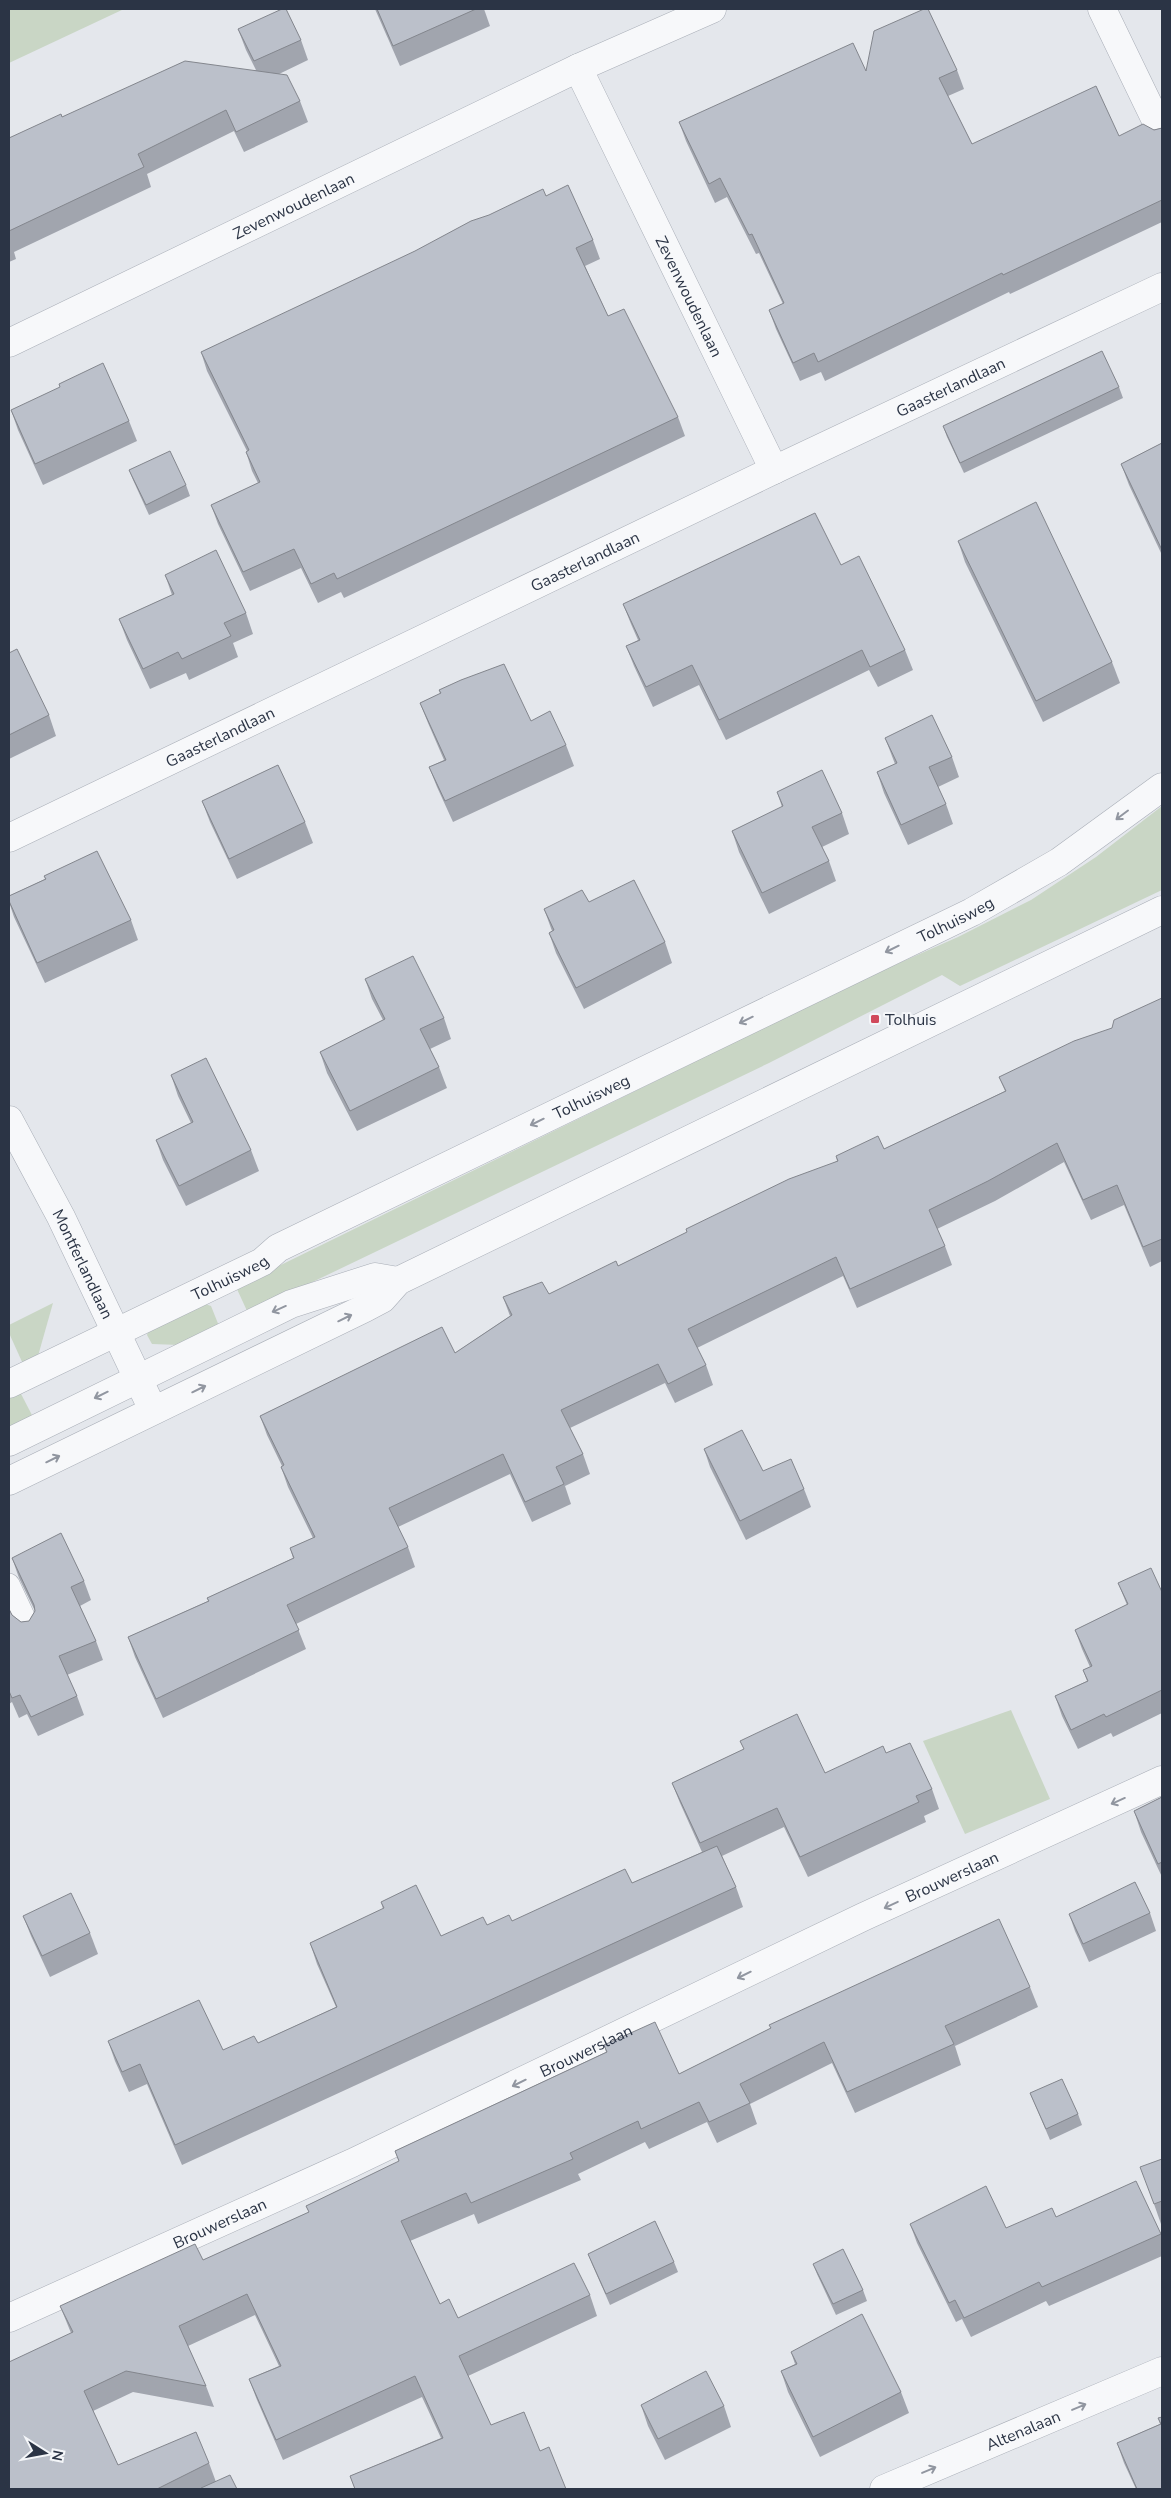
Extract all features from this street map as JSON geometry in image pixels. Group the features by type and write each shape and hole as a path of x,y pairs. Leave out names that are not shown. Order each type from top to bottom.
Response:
{"street":[{"name":"Zevenwoudenlaan","path":"9,342 578,68 712,9"},
{"path":"1102,9 1162,133"},
{"name":"Zevenwoudenlaan","path":"578,68 774,470"},
{"name":"Gaasterlandlaan","path":"9,838 774,470 1162,287"},
{"name":"Tolhuisweg","path":"9,1384 262,1262 278,1248 994,901 1059,862 1162,787"},
{"path":"9,1480 365,1308 382,1299 398,1281 1162,910"},
{"name":"Montferlandlaan","path":"9,1120 61,1217 153,1410"},
{"path":"9,1442 291,1304 375,1277 398,1281"},
{"name":"Brouwerslaan","path":"9,2318 352,2163 864,1917 1162,1780"},
{"name":"Altenalaan","path":"884,2489 1162,2371"}],"lane":[{"path":"9,1584 30,1629"}],"green space":[{"path":"9,9 124,9 9,63"},
{"path":"1162,806 1162,890 960,986 942,975 769,1063 248,1313 236,1287 735,1042 795,1009 958,937 1031,900 1096,857"},
{"path":"53,1303 38,1356 23,1364 9,1333 9,1325"},
{"path":"203,1303 211,1306 219,1326 179,1345 152,1344 147,1335 149,1329"},
{"path":"20,1392 33,1417 9,1429 9,1397"},
{"path":"1011,1710 1050,1799 965,1834 923,1741"}],"building":[{"path":"282,9 286,9 301,40 254,61 238,29"},
{"path":"377,9 476,9 393,46"},
{"path":"924,9 928,9 957,70 939,78 972,144 1096,86 1119,136 1143,124 1154,130 1162,128 1162,200 1003,275 1002,273 818,362 814,353 793,363 769,310 784,303 752,234 749,235 720,178 709,184 679,122 853,43 866,71 874,31"},
{"path":"185,61 287,75 300,101 236,132 226,110 138,154 144,167 9,231 9,138 61,114 62,117"},
{"path":"568,185 593,240 576,248 608,316 624,309 678,417 337,579 334,573 311,584 294,549 243,572 211,505 260,482 246,452 249,450 201,352 415,251 471,221 489,215 543,189 546,196"},
{"path":"1102,351 1119,387 960,463 943,426"},
{"path":"103,363 129,421 35,464 11,410 60,387 59,384"},
{"path":"1162,443 1162,550 1121,464"},
{"path":"170,451 186,485 146,505 129,470"},
{"path":"1036,502 1112,662 1036,701 958,541"},
{"path":"815,513 841,565 859,556 905,650 870,667 862,650 719,720 692,665 646,687 626,646 640,640 623,604"},
{"path":"216,550 246,613 224,623 231,636 182,659 178,652 143,669 119,619 174,594 165,575"},
{"path":"17,649 49,715 9,735 9,653"},
{"path":"504,664 531,721 550,711 566,745 445,801 429,767 446,760 420,703 441,693 439,690"},
{"path":"932,715 952,757 929,767 946,804 901,825 877,772 897,763 885,738"},
{"path":"278,765 305,822 229,859 202,801"},
{"path":"822,770 842,813 812,827 829,861 762,893 732,831 783,806 777,792"},
{"path":"97,851 131,920 37,963 9,901 9,896 46,879 44,876"},
{"path":"634,880 665,942 576,988 549,933 554,930 544,909 582,890 589,902"},
{"path":"413,956 444,1018 420,1029 439,1067 350,1111 320,1052 385,1019 365,979"},
{"path":"1162,998 1162,1239 1143,1247 1117,1185 1083,1200 1057,1143 988,1181 929,1210 945,1246 850,1289 836,1257 688,1329 706,1365 668,1384 658,1364 561,1410 583,1454 556,1467 564,1484 525,1502 503,1454 389,1508 408,1547 287,1605 299,1630 156,1699 128,1637 209,1601 207,1598 294,1558 290,1548 315,1537 281,1467 284,1465 260,1416 442,1327 455,1353 512,1315 503,1297 542,1282 549,1294 616,1261 618,1266 687,1232 686,1229 789,1179 838,1161 836,1156 878,1136 884,1149 1006,1091 999,1077 1074,1041 1112,1028 1114,1020"},
{"path":"206,1058 251,1150 179,1186 156,1140 193,1122 171,1075"},
{"path":"742,1430 763,1471 791,1459 804,1489 740,1521 704,1449"},
{"path":"61,1533 84,1581 71,1587 96,1641 59,1656 77,1696 31,1717 20,1695 12,1698 9,1691 9,1609 12,1615 21,1622 29,1621 35,1611 12,1558"},
{"path":"1151,1568 1162,1592 1162,1690 1106,1717 1104,1714 1071,1730 1055,1696 1088,1681 1083,1670 1092,1666 1075,1630 1128,1604 1118,1583"},
{"path":"797,1714 825,1773 883,1746 886,1753 910,1743 932,1789 916,1796 919,1802 800,1857 777,1808 700,1843 672,1783 744,1749 740,1741"},
{"path":"1162,1797 1162,1862 1158,1864 1134,1811"},
{"path":"717,1846 736,1887 175,2145 140,2064 122,2072 108,2041 199,2000 223,2050 254,2036 258,2043 337,2007 310,1943 384,1908 381,1902 416,1885 441,1936 483,1917 487,1925 509,1915 512,1921 625,1869 632,1883"},
{"path":"1135,1882 1150,1913 1083,1944 1069,1914"},
{"path":"71,1893 90,1933 42,1956 23,1916"},
{"path":"999,1919 1030,1987 945,2026 954,2044 847,2092 824,2042 740,2084 750,2103 709,2122 699,2102 641,2129 638,2121 570,2153 573,2159 471,2203 466,2193 401,2221 440,2304 449,2299 458,2318 574,2263 590,2295 459,2356 491,2425 524,2412 540,2451 549,2447 566,2489 355,2489 350,2476 443,2438 415,2376 276,2440 249,2379 281,2366 247,2294 179,2326 206,2386 126,2371 84,2391 118,2465 196,2432 209,2463 157,2489 9,2489 9,2362 73,2332 60,2306 195,2244 203,2260 309,2212 306,2206 399,2161 395,2151 607,2052 604,2045 655,2022 679,2074 771,2028 769,2025"},
{"path":"1062,2079 1078,2114 1046,2129 1030,2093"},
{"path":"1162,2159 1162,2201 1154,2204 1140,2167"},
{"path":"1136,2181 1161,2234 1042,2287 1039,2282 964,2318 955,2300 949,2303 910,2224 986,2186 1006,2228 1052,2208 1056,2217"},
{"path":"655,2221 674,2262 606,2294 588,2254"},
{"path":"843,2249 863,2290 833,2304 813,2264"},
{"path":"862,2314 901,2392 813,2437 781,2371 797,2364 791,2352"},
{"path":"706,2371 724,2406 658,2439 641,2405"},
{"path":"1162,2417 1162,2489 1137,2489 1117,2443 1161,2424 1158,2418"},
{"path":"230,2475 237,2489 201,2488"}],"place":[{"name":"Tolhuis","path":"875,1019"}]}
